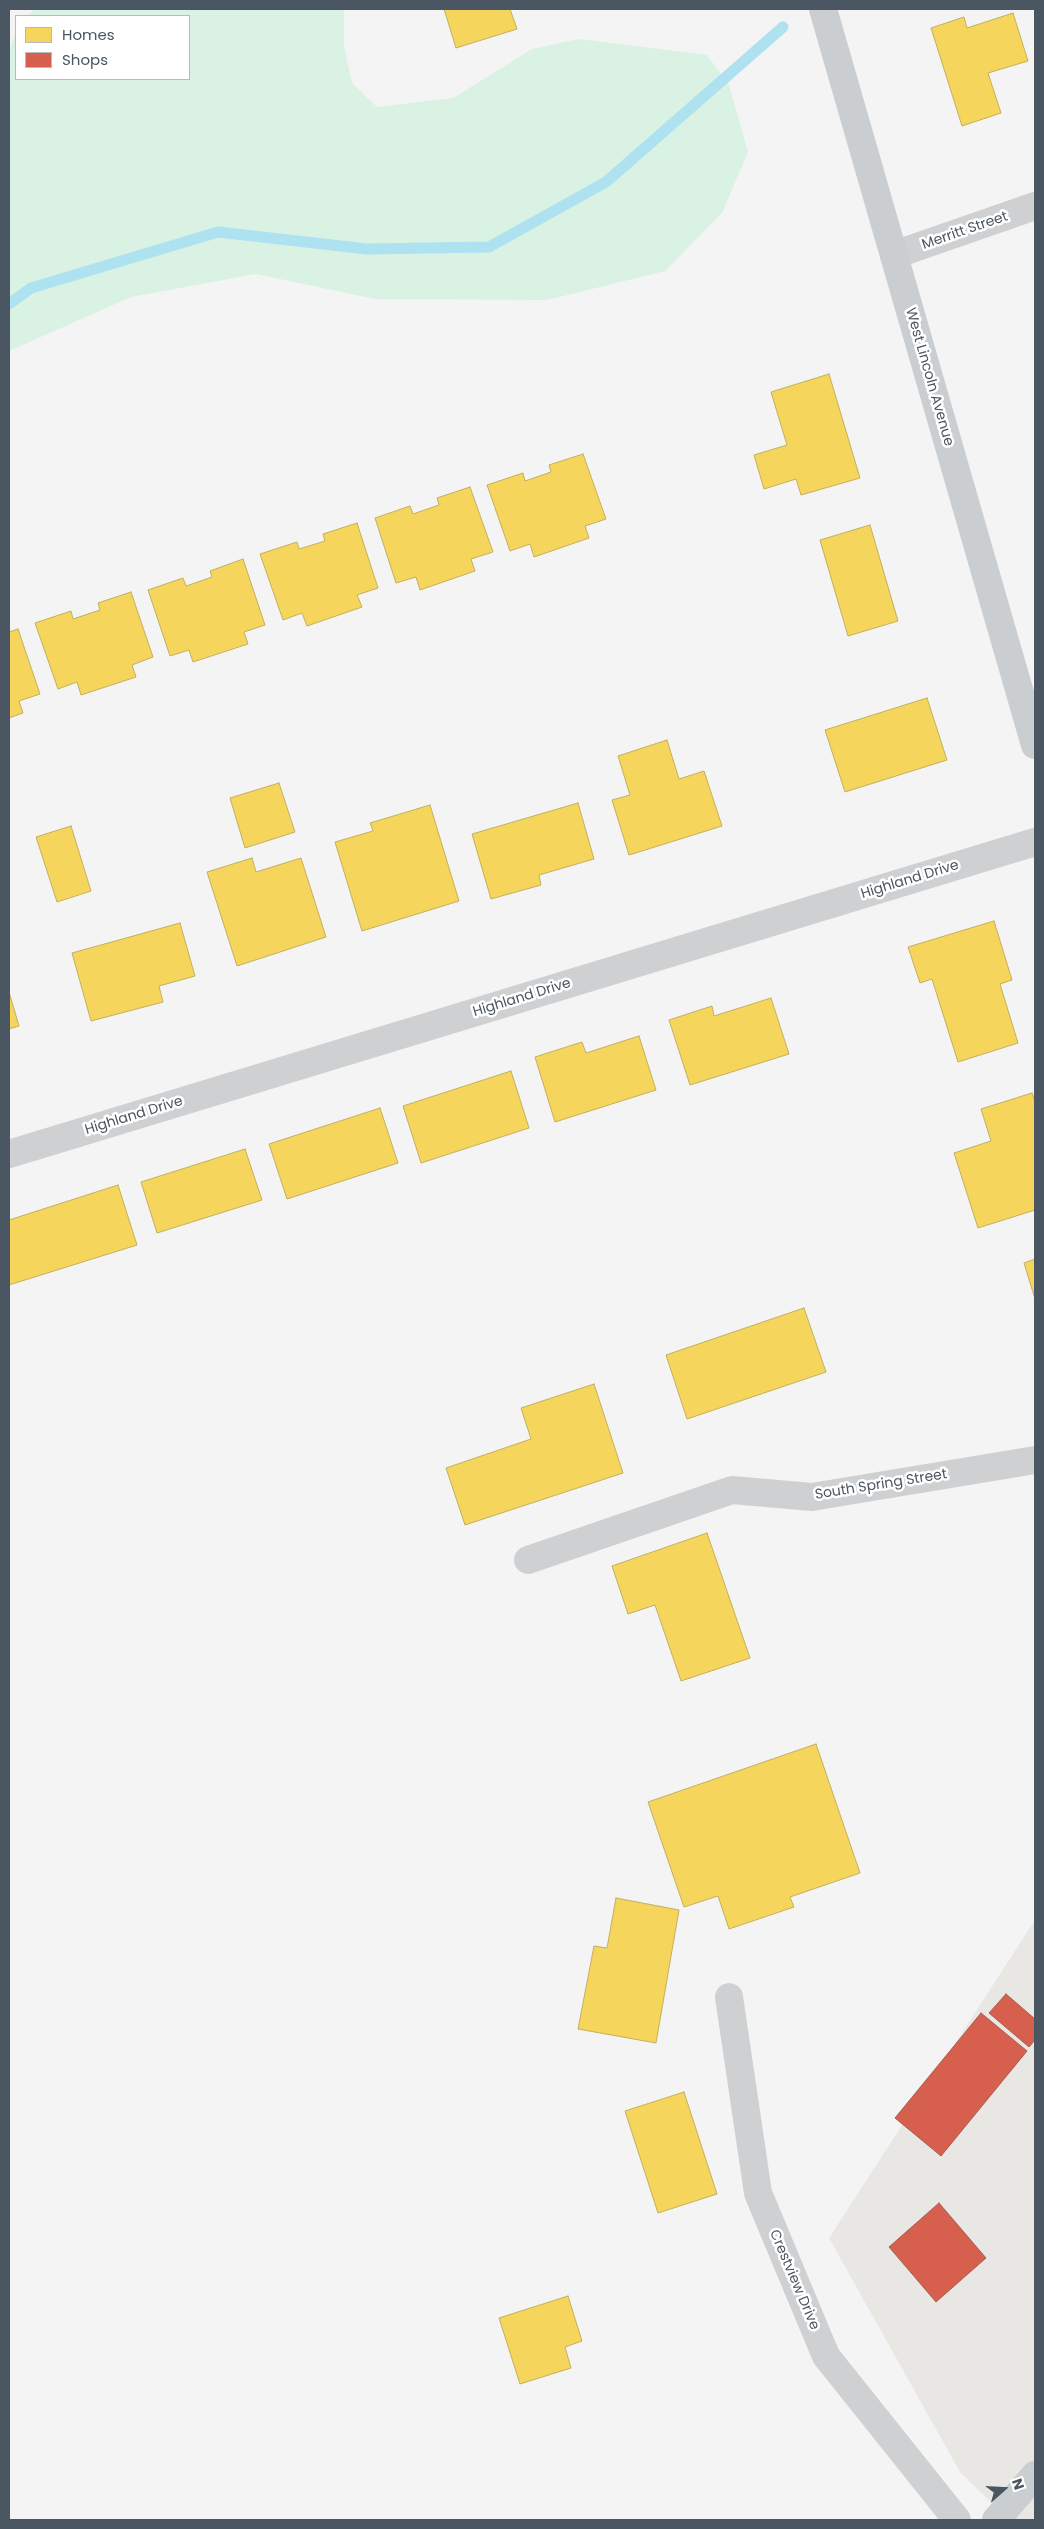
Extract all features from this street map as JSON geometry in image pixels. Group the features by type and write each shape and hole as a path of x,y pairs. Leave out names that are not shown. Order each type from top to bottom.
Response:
{"main road":[{"name":"West Lincoln Avenue","path":"823,9 1035,745"},
{"path":"996,2520 1035,2475"}],"street":[{"name":"Merritt Street","path":"894,256 1035,206"},
{"name":"Highland Drive","path":"9,1154 1035,842"},
{"name":"South Spring Street","path":"528,1560 732,1490 812,1497 1035,1460"},
{"name":"Crestview Drive","path":"729,1997 758,2192 826,2356 957,2520"}],"shaded area":[{"path":"1035,1920 1035,2520 1009,2520 960,2472 829,2238"}],"green space":[{"path":"34,9 344,9 344,46 352,83 377,107 453,98 532,49 579,39 707,55 729,85 748,152 722,213 665,271 547,300 375,299 256,274 131,297 9,351 9,50 15,35 15,80 190,80 190,15 29,15"}],"building: Homes":[{"path":"444,9 510,9 517,29 456,48"},
{"path":"1013,13 1028,61 988,73 1001,113 962,126 931,28 964,17 967,28"},
{"path":"829,374 860,478 801,495 796,479 764,489 754,455 787,445 771,392"},
{"path":"583,454 606,519 585,526 589,538 534,557 530,544 510,551 487,485 523,473 525,481 551,472 549,465"},
{"path":"470,487 493,552 471,559 475,571 420,590 416,577 396,583 375,518 410,506 413,514 439,505 437,498"},
{"path":"357,523 378,588 357,595 362,607 307,626 302,613 283,620 260,554 297,542 299,549 325,541 323,534"},
{"path":"870,525 898,621 848,636 820,540"},
{"path":"243,559 265,625 244,632 248,644 193,662 189,650 170,656 148,590 183,578 186,586 212,577 210,571"},
{"path":"131,592 153,657 132,665 136,677 81,695 77,682 58,689 35,623 71,611 73,619 100,610 98,603"},
{"path":"18,629 40,694 19,701 23,713 9,718 9,632"},
{"path":"927,698 947,760 845,792 825,730"},
{"path":"667,740 679,779 704,771 722,826 629,855 612,800 630,795 618,756"},
{"path":"279,783 295,832 245,848 230,798"},
{"path":"578,803 594,859 539,875 541,885 491,899 472,834"},
{"path":"430,805 459,901 362,931 335,842 373,831 370,823"},
{"path":"71,826 91,891 57,902 36,837"},
{"path":"252,858 256,872 301,858 326,937 237,966 207,872"},
{"path":"994,921 1012,980 1000,984 1018,1043 958,1062 932,979 920,983 908,947"},
{"path":"180,923 195,976 159,986 163,1002 91,1021 72,953"},
{"path":"9,992 19,1026 9,1029"},
{"path":"771,998 789,1054 690,1085 669,1020 712,1006 714,1016"},
{"path":"639,1036 656,1090 555,1122 535,1057 582,1042 586,1053"},
{"path":"511,1071 529,1128 421,1163 403,1106"},
{"path":"1032,1093 1035,1102 1035,1210 978,1228 954,1153 991,1141 981,1109"},
{"path":"380,1108 398,1163 287,1199 269,1144"},
{"path":"245,1149 262,1200 157,1233 141,1182"},
{"path":"118,1185 137,1245 9,1285 9,1220"},
{"path":"1035,1259 1035,1299 1024,1263"},
{"path":"804,1308 826,1372 687,1419 666,1355"},
{"path":"594,1384 623,1473 465,1525 446,1468 531,1439 521,1408"},
{"path":"707,1533 750,1658 681,1681 655,1605 628,1614 612,1566"},
{"path":"816,1744 860,1873 790,1897 794,1907 729,1929 718,1896 684,1907 648,1802"},
{"path":"616,1898 679,1910 656,2043 578,2029 594,1946 607,1948"},
{"path":"684,2092 717,2194 658,2213 625,2111"},
{"path":"568,2296 582,2341 565,2347 571,2368 520,2384 499,2318"}],"building: Shops":[{"path":"1006,1994 1035,2019 1035,2040 1029,2047 989,2013"},
{"path":"981,2013 1027,2051 941,2156 895,2118"},
{"path":"939,2203 986,2258 936,2302 889,2247"}],"waterway":[{"path":"9,304 31,288 218,232 367,249 489,247 606,182 783,27"}]}
